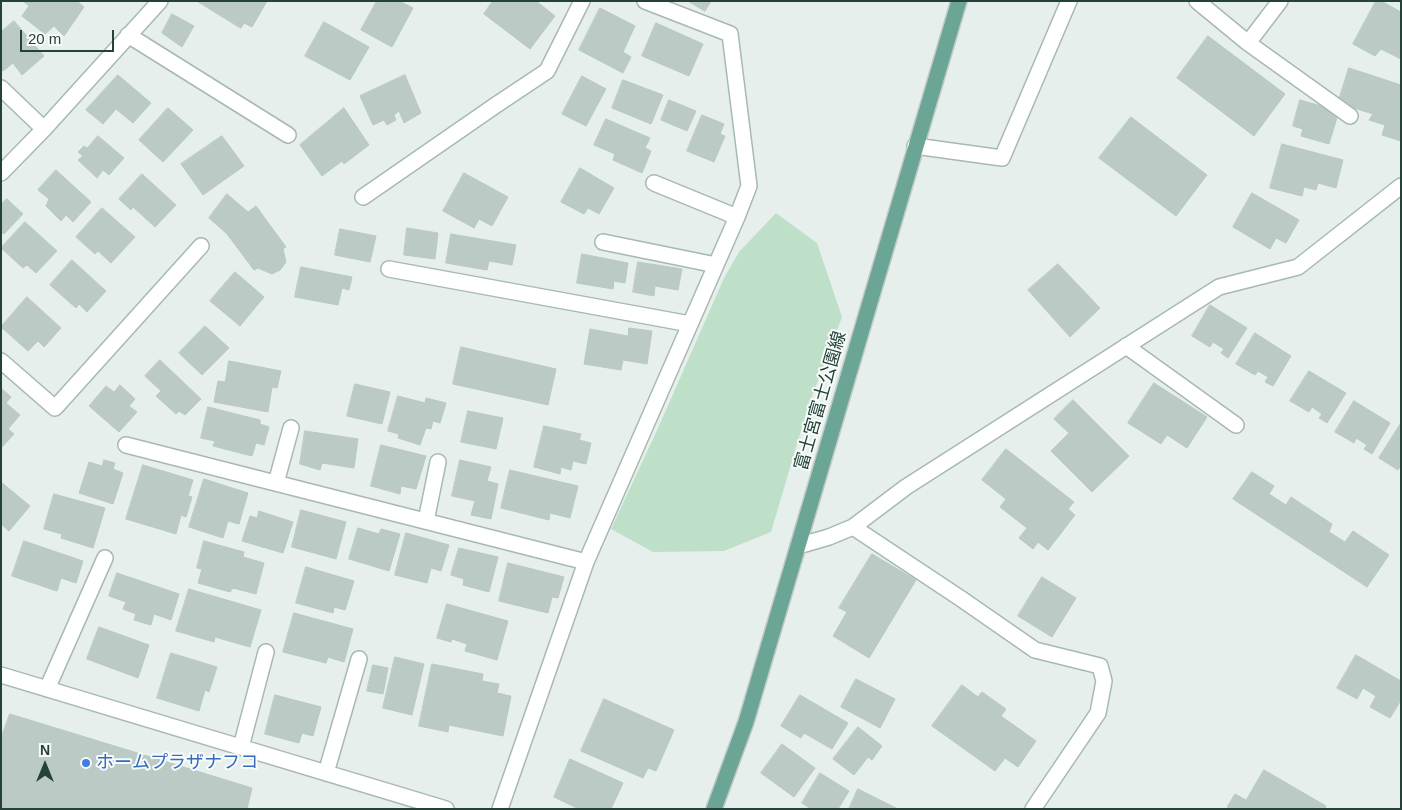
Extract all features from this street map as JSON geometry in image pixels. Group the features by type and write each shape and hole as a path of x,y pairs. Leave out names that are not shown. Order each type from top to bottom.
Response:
{"main road":[{"name":"富士宮富士公園線","path":"714,809 746,722 959,1"}],"street":[{"path":"1,172 44,129 160,1"},
{"path":"363,197 546,71 582,1"},
{"path":"500,809 586,562 749,186 730,34 646,1"},
{"path":"915,146 1002,158 1069,1"},
{"path":"1197,1 1248,43 1350,116"},
{"path":"1248,43 1280,1"},
{"path":"128,35 288,135"},
{"path":"1,88 44,129"},
{"path":"654,183 737,217"},
{"path":"798,546 829,537 853,527 906,487 1219,287 1298,267 1401,186"},
{"path":"603,242 716,265"},
{"path":"1,361 56,408 201,246"},
{"path":"389,269 690,324"},
{"path":"1126,346 1236,424"},
{"path":"276,483 291,428"},
{"path":"126,445 586,562"},
{"path":"426,521 438,462"},
{"path":"853,527 1035,650 1100,666 1104,681 1098,713 1033,809"},
{"path":"47,689 105,558"},
{"path":"241,747 266,652"},
{"path":"326,773 359,659"},
{"path":"1,675 446,809"}],"green space":[{"path":"776,213 817,243 842,317 808,407 771,532 724,551 653,552 611,529 724,278 739,252"}],"building":[{"path":"23,1 77,1 84,7 64,36 54,26 45,34 22,16 29,6"},
{"path":"197,1 267,1 252,27 244,23 241,28"},
{"path":"377,1 399,1 413,8 392,47 361,30"},
{"path":"493,1 536,1 555,16 530,49 484,14"},
{"path":"688,1 711,1 705,11"},
{"path":"1376,1 1381,1 1401,12 1401,59 1381,49 1375,56 1353,44"},
{"path":"600,8 635,26 623,52 631,57 623,73 579,50"},
{"path":"172,14 194,26 182,47 162,33"},
{"path":"14,21 44,56 22,75 13,63 3,71 1,69 1,32"},
{"path":"324,22 369,47 350,80 305,56"},
{"path":"656,23 703,44 689,76 642,56"},
{"path":"1208,36 1285,94 1254,136 1177,78"},
{"path":"1349,68 1401,85 1399,95 1401,96 1401,141 1382,135 1385,125 1369,120 1373,114 1338,103"},
{"path":"118,75 151,103 133,123 116,109 103,124 86,110"},
{"path":"405,75 421,113 404,123 399,111 394,115 396,120 387,125 384,120 373,125 360,96"},
{"path":"582,76 606,89 586,126 562,114"},
{"path":"623,80 663,95 651,124 612,108"},
{"path":"669,100 696,111 687,131 661,120"},
{"path":"1300,100 1339,111 1329,144 1301,136 1303,129 1293,126"},
{"path":"168,108 193,130 163,162 139,140"},
{"path":"344,108 369,145 344,164 342,161 322,176 300,145"},
{"path":"702,115 724,124 720,134 725,136 714,162 687,151"},
{"path":"1131,117 1207,175 1176,216 1099,158"},
{"path":"606,119 650,138 645,148 651,151 642,173 613,160 615,154 594,145"},
{"path":"98,136 124,158 109,175 103,170 97,178 78,160 83,156 78,152 84,146 87,148"},
{"path":"222,136 244,166 203,195 181,164"},
{"path":"1282,144 1343,160 1336,188 1318,183 1316,190 1304,187 1302,196 1270,188"},
{"path":"580,168 614,188 599,214 588,208 584,214 561,202"},
{"path":"56,170 91,202 73,222 66,215 61,221 46,206 49,199 38,190"},
{"path":"464,173 508,197 492,226 479,219 474,228 443,211"},
{"path":"142,174 176,205 155,227 133,207 131,210 119,199"},
{"path":"1252,193 1299,220 1286,243 1276,238 1270,249 1233,227"},
{"path":"227,194 248,212 256,206 286,247 283,249 286,262 280,270 272,274 258,268 254,270 227,234 209,218"},
{"path":"7,199 23,214 4,234 1,232 1,204"},
{"path":"102,208 135,237 111,263 98,251 95,254 76,237"},
{"path":"25,222 57,251 36,273 27,265 23,268 1,248"},
{"path":"407,228 438,233 435,259 404,255"},
{"path":"340,229 376,236 370,262 335,255"},
{"path":"451,234 516,245 512,265 489,261 487,270 446,263"},
{"path":"582,254 628,263 625,283 614,281 613,289 577,283"},
{"path":"72,260 106,291 87,312 79,304 76,308 50,285"},
{"path":"638,262 682,269 678,290 655,286 654,296 633,292"},
{"path":"1058,264 1100,308 1070,337 1028,290"},
{"path":"301,267 352,277 349,290 342,288 338,305 295,297"},
{"path":"235,272 264,297 240,326 210,301"},
{"path":"27,297 61,328 44,347 38,341 28,351 1,327"},
{"path":"1210,305 1247,328 1228,358 1221,353 1224,349 1213,342 1210,347 1192,336"},
{"path":"205,326 229,348 202,375 179,353"},
{"path":"629,328 652,331 647,364 623,360 621,370 584,364 590,329 628,336"},
{"path":"1255,333 1291,356 1273,386 1265,382 1268,377 1258,371 1255,375 1236,364"},
{"path":"461,347 556,369 548,405 453,384"},
{"path":"160,360 201,399 185,415 179,411 176,414 156,396 161,391 145,376"},
{"path":"229,361 281,371 277,388 272,387 268,412 214,402 218,381 225,382"},
{"path":"1309,371 1346,393 1327,423 1319,418 1322,414 1312,407 1309,412 1290,401"},
{"path":"1154,383 1207,417 1187,448 1167,435 1161,444 1128,423"},
{"path":"355,384 390,392 382,424 347,416"},
{"path":"120,385 135,399 129,406 137,412 119,432 89,406 106,386 114,392"},
{"path":"1,388 11,397 6,403 20,415 8,429 14,434 2,447"},
{"path":"398,396 425,403 426,398 446,403 440,423 433,421 431,429 426,428 420,445 398,438 399,434 388,431"},
{"path":"1073,400 1129,456 1092,492 1051,451 1069,433 1054,419"},
{"path":"1354,401 1390,423 1372,454 1364,449 1367,445 1356,438 1354,443 1335,432"},
{"path":"208,407 260,420 260,424 269,427 264,445 256,443 252,456 213,446 215,441 201,438"},
{"path":"468,411 503,418 496,449 461,442"},
{"path":"1401,423 1401,465 1398,470 1379,458"},
{"path":"544,426 581,434 579,440 591,443 586,464 573,461 571,470 561,467 560,474 534,467"},
{"path":"305,431 358,439 354,468 322,463 320,470 300,464"},
{"path":"381,445 426,456 416,489 401,486 400,494 371,486"},
{"path":"1006,449 1074,502 1068,509 1075,515 1048,550 1038,542 1033,549 1019,538 1027,528 1000,507 1006,499 982,480"},
{"path":"104,460 115,463 113,469 123,473 113,504 79,493 89,462 102,466"},
{"path":"460,460 491,467 487,481 498,484 491,519 471,515 475,501 452,496"},
{"path":"143,465 193,480 188,496 192,497 186,517 181,515 176,534 126,519"},
{"path":"510,470 578,486 570,518 550,513 549,520 501,508"},
{"path":"1252,472 1274,486 1269,494 1286,505 1291,497 1332,524 1329,532 1345,542 1353,531 1389,555 1367,587 1233,499"},
{"path":"204,479 248,493 239,524 228,521 223,538 189,527"},
{"path":"1,482 30,506 9,531 1,524"},
{"path":"54,494 105,508 93,548 61,538 62,534 44,529"},
{"path":"301,510 346,522 336,559 292,547"},
{"path":"259,511 293,522 283,553 242,541 250,516 257,518"},
{"path":"358,528 379,534 381,529 400,534 389,571 349,559"},
{"path":"406,533 449,545 441,571 431,568 427,583 395,575"},
{"path":"24,541 83,561 76,583 61,578 57,591 12,576"},
{"path":"204,541 244,552 243,557 264,563 256,594 233,588 230,592 198,583 202,569 197,568"},
{"path":"459,548 498,557 489,592 463,585 464,579 451,575"},
{"path":"872,554 916,580 869,658 833,636 847,612 839,608"},
{"path":"508,563 564,577 558,598 552,597 548,613 499,601"},
{"path":"306,567 354,581 345,610 334,607 333,613 296,603"},
{"path":"117,573 179,594 171,620 154,614 151,625 134,620 136,614 123,609 126,602 109,596"},
{"path":"1042,577 1076,598 1052,637 1018,616"},
{"path":"189,589 261,610 250,647 215,637 214,642 176,631"},
{"path":"447,604 508,621 497,660 465,651 467,644 452,639 451,642 437,638"},
{"path":"294,613 353,629 344,662 328,657 326,663 283,652"},
{"path":"99,627 149,645 138,678 87,659"},
{"path":"171,653 217,667 209,692 205,690 199,711 157,698"},
{"path":"1356,655 1401,681 1401,700 1390,718 1370,707 1376,696 1363,688 1357,699 1337,688"},
{"path":"395,657 424,664 412,715 383,708"},
{"path":"432,664 483,674 482,681 499,684 497,693 511,696 503,736 449,725 448,732 419,726"},
{"path":"373,665 388,668 383,694 367,691"},
{"path":"856,679 895,699 880,728 841,707"},
{"path":"962,685 978,697 982,692 1006,709 1001,716 1036,741 1018,767 1005,758 995,771 932,726"},
{"path":"275,695 321,707 313,736 302,733 299,743 265,734"},
{"path":"800,695 848,723 832,749 804,733 801,738 781,726"},
{"path":"604,699 674,730 656,771 648,768 643,778 581,751"},
{"name":"ホームプラザナフコ","path":"10,714 252,788 247,809 1,809 1,738"},
{"path":"858,727 882,746 872,760 868,757 854,775 833,759"},
{"path":"782,744 815,768 794,797 761,773"},
{"path":"570,759 623,783 611,809 579,809 554,797"},
{"path":"1264,770 1326,806 1325,809 1230,809 1227,807 1235,794 1246,800"},
{"path":"820,773 849,791 838,809 811,809 802,803"},
{"path":"858,789 898,809 849,809"}],"place":[{"name":"ホームプラザナフコ","path":"86,763"}]}
